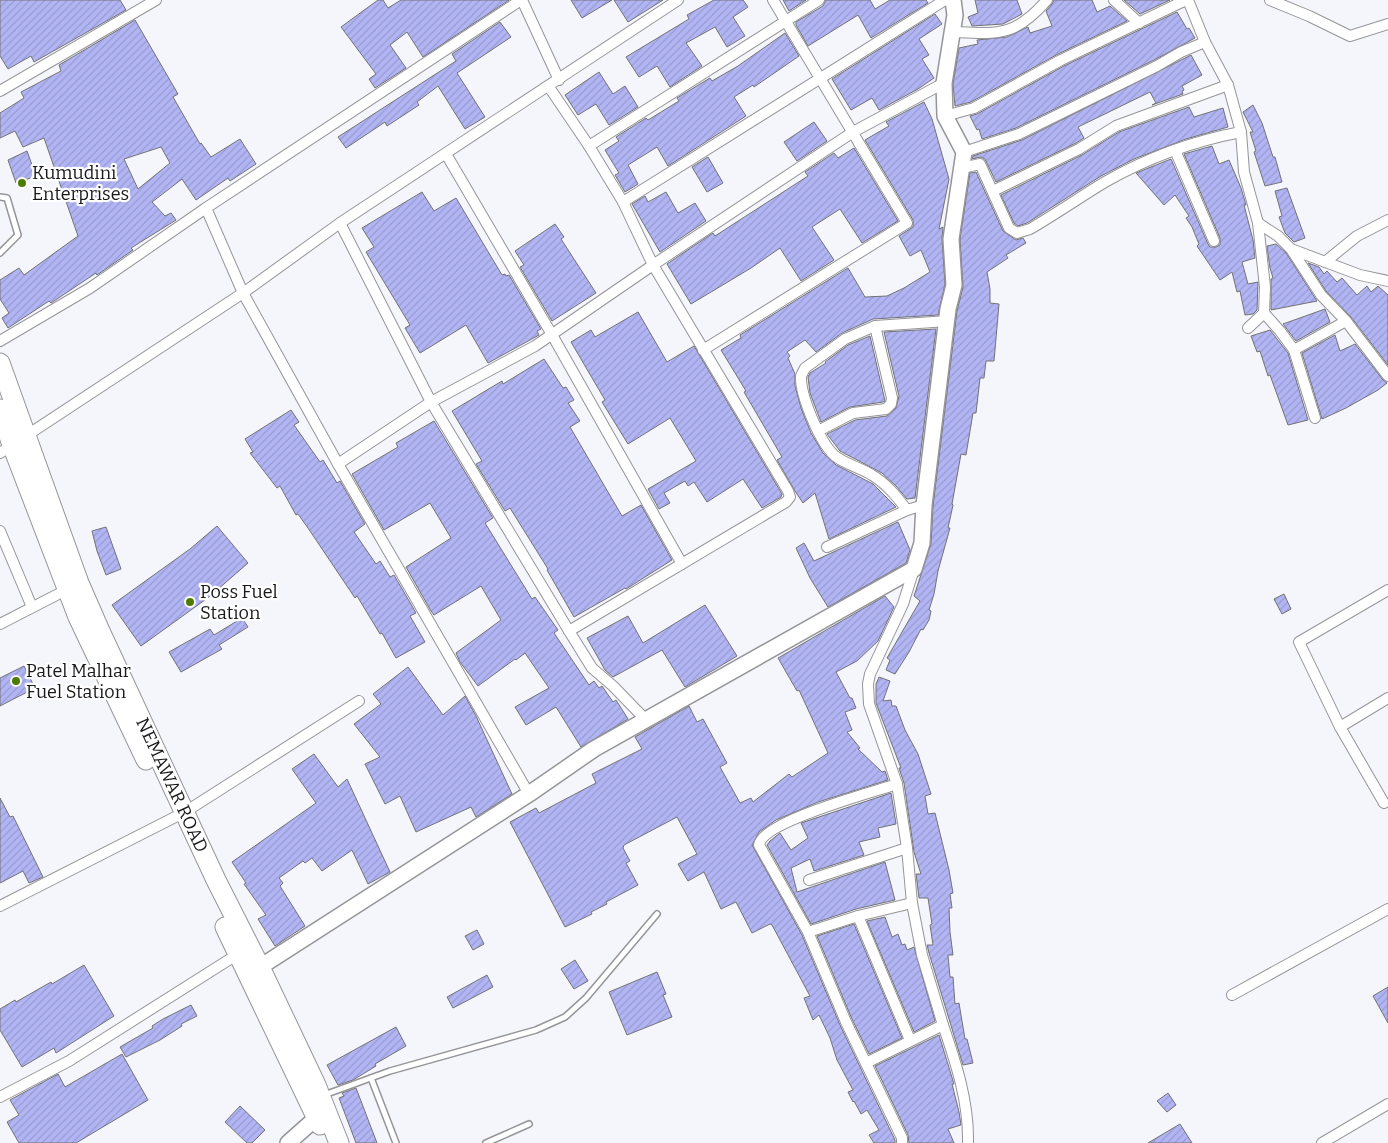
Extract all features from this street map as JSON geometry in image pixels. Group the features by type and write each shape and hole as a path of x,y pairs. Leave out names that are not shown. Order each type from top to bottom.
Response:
{"highway":[{"name":"NEMAWAR ROAD","path":"0,363 13,445"},
{"name":"NEMAWAR ROAD","path":"0,409 13,445 73,586 78,617 179,815 216,880 260,967 321,1107 326,1143"},
{"name":"NEMAWAR ROAD","path":"179,815 238,954 339,1143"}],"street":[{"path":"0,91 156,0"},
{"path":"0,340 90,288 206,208 522,0 559,80"},
{"path":"13,445 243,292 340,223 678,0"},
{"path":"703,350 907,223 773,0"},
{"path":"589,146 819,0"},
{"path":"623,202 945,0"},
{"path":"953,0 956,15 944,83 945,116 964,152 951,239 954,285 948,309 924,505 922,543 903,604 878,655 868,684 869,704 897,784 908,848 912,904 922,955 960,1074 968,1127 968,1143"},
{"path":"953,32 1000,33 1027,21 1047,0"},
{"path":"1114,0 1139,23"},
{"path":"945,116 974,108 1061,60 1187,0 1205,42 1228,85 1240,132 1244,172 1258,223 1265,287 1264,313 1248,328"},
{"path":"1270,0 1350,36 1388,24"},
{"path":"964,152 1019,134 1157,66 1181,52 1205,42"},
{"path":"338,464 431,402 535,346 551,333 853,132 944,83"},
{"path":"993,191 1079,149 1116,126 1228,85"},
{"path":"548,87 589,146 623,202 653,265 790,497 786,502 569,631"},
{"path":"962,168 980,164 1009,228 1017,234 1030,229 1104,182 1148,161 1207,138 1240,132"},
{"path":"1175,150 1214,241"},
{"path":"446,154 551,333 682,564"},
{"path":"206,208 243,292 338,464 529,794"},
{"path":"1324,262 1357,236 1388,220"},
{"path":"340,223 431,402 569,631 592,668 613,686 646,720"},
{"path":"1258,223 1292,248 1360,275 1388,281"},
{"path":"1292,248 1321,294 1346,322 1388,376"},
{"path":"1264,313 1280,330 1294,350 1315,418"},
{"path":"908,510 886,485 872,475 835,456 818,431 800,379 802,372 845,339 875,326 948,320"},
{"path":"1294,350 1346,322"},
{"path":"818,431 853,413 886,409 891,404 892,398 875,326"},
{"path":"827,547 908,510 924,505"},
{"path":"0,531 32,607"},
{"path":"260,967 529,794 594,749 914,569"},
{"path":"0,624 73,586"},
{"path":"1386,804 1340,727 1299,642 1388,590"},
{"path":"1340,727 1388,698"},
{"path":"0,906 179,815 359,701"},
{"path":"897,784 810,812 762,838 759,845 808,932 866,1063 902,1138 902,1143"},
{"path":"809,880 908,848"},
{"path":"808,932 858,916 912,904"},
{"path":"1232,995 1388,909"},
{"path":"858,916 910,1040"},
{"path":"0,1096 75,1057 238,954"},
{"path":"866,1063 943,1025"},
{"path":"1322,1143 1388,1104"},
{"path":"288,1143 321,1107"}],"lane":[{"path":"0,197 7,198 18,235 0,253"},
{"path":"321,1107 371,1078 536,1030 565,1017 586,998 657,914"},
{"path":"371,1078 396,1143"},
{"path":"486,1143 529,1124"}],"building":[{"path":"0,0 120,0 126,10 34,62 31,56 8,69 0,56"},
{"path":"378,0 383,0 388,8 401,0 509,0 423,57 407,32 390,45 406,68 375,88 369,79 376,74 341,27"},
{"path":"571,0 612,0 582,18"},
{"path":"614,0 663,0 628,22"},
{"path":"714,0 743,0 748,7 733,17 745,36 727,47 715,27 686,43 702,66 670,87 657,66 639,77 626,57 689,19 687,15"},
{"path":"783,0 806,0 789,11"},
{"path":"826,0 870,0 875,9 890,0 926,0 928,3 871,38 858,15 808,46 796,22 823,6"},
{"path":"975,0 1017,0 1022,14 1003,24 972,26 968,17 978,13"},
{"path":"1054,0 1092,0 1097,12 1110,6 1127,21 1058,54 971,102 955,106 953,84 959,48 978,44 977,40 1007,37 1028,27 1030,33 1052,26 1046,11"},
{"path":"1124,0 1170,0 1140,14"},
{"path":"1177,12 1195,38 1016,128 982,139 979,129 977,130 970,116 977,114 1064,66"},
{"path":"935,14 942,24 919,39 929,55 922,59 934,78 879,110 872,98 851,110 832,79"},
{"path":"135,20 178,94 173,97 200,144 211,157 240,139 256,164 230,181 228,178 196,200 182,179 152,202 165,216 171,213 176,220 131,248 133,250 97,275 96,273 51,303 49,301 8,328 2,318 9,313 0,299 0,280 19,268 24,275 78,236 44,138 23,147 15,131 0,138 0,113 24,98 21,92 61,71 59,65","holes":["161,147 170,163 138,189 124,159"]},
{"path":"500,22 511,37 457,73 485,117 465,129 438,86 417,102 419,105 387,126 385,122 346,148 338,137 456,61 452,54"},
{"path":"785,33 799,56 754,87 753,85 734,97 746,116 668,166 657,147 628,165 638,184 625,192 615,175 619,173 605,150 619,141 616,137 646,118 648,120 679,101 677,98 710,78 712,81 738,66"},
{"path":"1191,55 1202,75 1182,86 1183,94 1152,105 1156,103 1150,92 1078,127 1084,138 1076,143 996,182 985,159 981,157 972,159 973,156 1022,140"},
{"path":"599,72 613,94 625,86 638,107 609,125 596,104 578,115 565,95"},
{"path":"924,102 932,119 949,179 939,229 943,227 945,284 938,315 873,319 842,333 816,352 805,340 787,352 795,374 795,386 801,408 811,433 823,453 836,465 873,484 896,507 829,539 815,493 803,503 777,460 782,457 721,350 741,338 740,335 848,268 865,297 887,296 930,272 921,250 910,256 899,236 913,227 913,220 865,140 889,126 886,122"},
{"path":"1253,105 1262,123 1273,157 1275,157 1282,182 1265,186 1254,152 1256,151 1250,132 1253,132 1243,112"},
{"path":"1189,107 1194,117 1223,108 1228,127 1186,139 1134,159 1101,176 1027,223 1018,226 1014,223 1001,195 1082,155 1119,132"},
{"path":"814,122 827,141 797,161 784,142"},
{"path":"1212,146 1219,164 1229,160 1246,205 1244,205 1253,240 1255,258 1242,262 1248,284 1258,282 1257,310 1253,314 1245,315 1240,291 1237,292 1232,272 1220,280 1197,246 1199,244 1186,218 1189,216 1175,195 1164,205 1136,173 1171,159 1208,244 1210,247 1216,247 1220,245 1220,238 1184,154"},
{"path":"854,148 898,221 862,243 840,209 812,227 834,260 801,281 780,248 691,304 667,264 713,233 715,236 808,176 805,172 834,153 838,158"},
{"path":"27,151 36,176 16,183 8,160"},
{"path":"708,157 723,183 707,192 692,167"},
{"path":"976,172 1003,231 1016,240 1023,238 1026,243 1006,255 1008,258 987,272 990,303 999,304 994,361 986,361 984,378 980,378 976,413 973,413 966,455 961,454 948,528 950,528 929,610 931,611 929,620 923,630 921,629 895,674 886,670 890,660 887,658 920,601 914,596 931,544 933,506 957,311 963,287 960,239 970,173"},
{"path":"1287,188 1305,238 1294,242 1285,233 1279,217 1282,216 1275,191"},
{"path":"422,192 434,211 456,198 502,275 509,275 541,329 537,331 539,335 488,363 466,325 420,353 405,328 410,325 366,252 374,247 362,228"},
{"path":"666,192 678,213 695,203 706,221 660,252 632,204 645,196 648,202"},
{"path":"555,224 564,237 561,239 596,293 552,321 520,267 524,265 515,251"},
{"path":"1276,244 1286,253 1317,301 1271,310 1271,279 1273,278 1267,246"},
{"path":"1308,263 1319,267 1324,274 1327,271 1337,282 1342,278 1357,295 1367,286 1371,292 1378,286 1388,295 1388,365 1351,317 1326,291"},
{"path":"1325,309 1330,322 1296,341 1283,324"},
{"path":"638,312 667,362 694,346 782,494 781,497 762,508 743,479 707,502 694,482 688,486 685,481 664,493 670,503 659,509 648,489 696,461 670,418 628,444 602,402 605,400 571,342 591,330 595,337"},
{"path":"936,329 915,498 907,499 882,473 840,451 827,434 855,420 887,416 896,408 899,396 884,332"},
{"path":"1270,330 1288,353 1308,420 1288,425 1260,351 1257,352 1251,336"},
{"path":"1335,335 1340,351 1355,344 1387,383 1346,408 1322,419 1302,353"},
{"path":"870,336 885,401 850,407 821,422 810,393 808,377 810,373 848,345"},
{"path":"544,359 563,388 566,387 574,400 568,403 580,421 570,427 622,516 641,505 672,560 626,589 574,617 548,569 510,508 505,511 476,464 482,461 452,411 502,381 503,384"},
{"path":"291,410 299,422 294,425 320,462 323,460 337,483 340,481 365,524 354,532 376,564 380,561 390,577 394,575 416,613 410,616 425,642 396,658 357,596 355,598 308,528 298,514 296,515 280,486 277,488 250,453 253,452 245,439"},
{"path":"434,421 493,518 485,523 532,599 535,597 558,630 554,633 589,685 594,681 599,688 602,686 613,702 616,700 628,719 581,747 556,707 526,725 515,707 549,688 525,653 478,686 460,662 456,653 501,620 481,586 434,615 431,611 406,567 451,538 430,503 384,530 352,474 398,447 396,443"},
{"path":"898,522 910,550 906,563 828,607 810,578 796,548 804,543 814,561"},
{"path":"217,526 248,563 209,597 141,646 112,605 190,549"},
{"path":"106,527 121,569 106,575 92,531"},
{"path":"1284,594 1291,609 1282,614 1274,599"},
{"path":"885,596 894,607 878,641 857,661 836,672 856,708 845,712 852,730 847,732 860,748 858,749 882,772 885,771 888,780 818,802 776,820 759,832 752,845 802,935 840,1025 895,1140 895,1143 874,1143 869,1135 879,1130 867,1110 861,1114 853,1102 848,1092 853,1090 837,1060 830,1038 819,1015 813,1020 804,998 810,996 772,925 770,924 752,933 736,902 721,909 704,872 688,881 678,864 697,854 677,817 624,845 623,848 630,861 626,863 638,885 606,902 607,904 591,912 592,914 565,927 510,822 536,808 539,813 596,783 592,774 642,749 635,737 689,706 697,722 703,719 727,763 720,767 740,803 751,798 753,802 789,774 792,777 828,753 799,690 797,691 778,658"},
{"path":"705,605 737,656 685,687 662,650 613,677 605,670 587,638 628,616 643,643"},
{"path":"242,618 248,627 219,645 222,649 181,672 169,652 210,629 214,635"},
{"path":"24,666 35,688 0,706 0,678"},
{"path":"408,667 443,715 465,696 512,794 476,817 471,807 416,832 400,796 385,804 365,764 380,757 354,724 381,704 373,694"},
{"path":"879,677 890,681 883,701 891,700 892,706 896,706 905,730 918,754 931,794 925,796 928,814 935,813 953,893 950,894 952,908 949,908 953,955 948,955 950,977 953,977 955,1004 959,1003 965,1039 967,1039 973,1063 963,1065 927,945 933,945 928,898 919,898 916,874 921,874 914,852 904,783 899,768 901,768 876,703 876,684"},
{"path":"314,754 338,787 347,779 390,872 368,884 352,850 322,871 312,858 305,863 303,861 279,878 283,883 280,886 305,926 275,946 258,919 266,915 244,884 246,883 232,862 316,803 292,769"},
{"path":"891,793 896,824 878,828 880,837 859,842 864,855 814,871 810,859 791,868 797,892 885,862 895,900 856,909 811,924 767,845 780,833 791,850 808,838 801,823"},
{"path":"0,798 10,817 13,816 43,877 29,883 23,871 0,883"},
{"path":"885,917 892,937 898,934 902,945 905,944 907,950 914,947 935,1021 914,1032 867,921"},
{"path":"854,924 902,1038 869,1054 817,936"},
{"path":"477,930 484,944 473,950 465,936"},
{"path":"575,960 588,981 574,989 561,969"},
{"path":"84,965 114,1016 56,1053 54,1048 22,1067 0,1030 0,1009 51,982 52,984"},
{"path":"657,972 666,994 663,995 672,1017 627,1035 609,992"},
{"path":"487,975 493,987 453,1008 447,997"},
{"path":"1388,987 1388,1023 1373,996"},
{"path":"191,1005 197,1016 181,1024 182,1026 160,1040 126,1057 120,1047 153,1028 152,1026 163,1019"},
{"path":"396,1027 406,1046 375,1064 376,1066 353,1080 338,1085 327,1065"},
{"path":"939,1035 954,1084 952,1084 961,1125 948,1129 954,1143 909,1143 908,1135 875,1066"},
{"path":"122,1054 148,1100 76,1143 19,1143 7,1122 19,1115 10,1100 58,1074 65,1087"},
{"path":"356,1088 377,1143 356,1143 339,1098 344,1096 342,1093"},
{"path":"1168,1093 1176,1105 1167,1112 1157,1101"},
{"path":"240,1106 265,1130 252,1143 247,1143 225,1122"},
{"path":"1180,1124 1192,1143 1148,1143"}],"place":[{"name":"Kumudini Enterprises","path":"22,183"},
{"name":"Poss Fuel Station","path":"190,602"},
{"name":"Patel Malhar Fuel Station","path":"16,681"}]}
